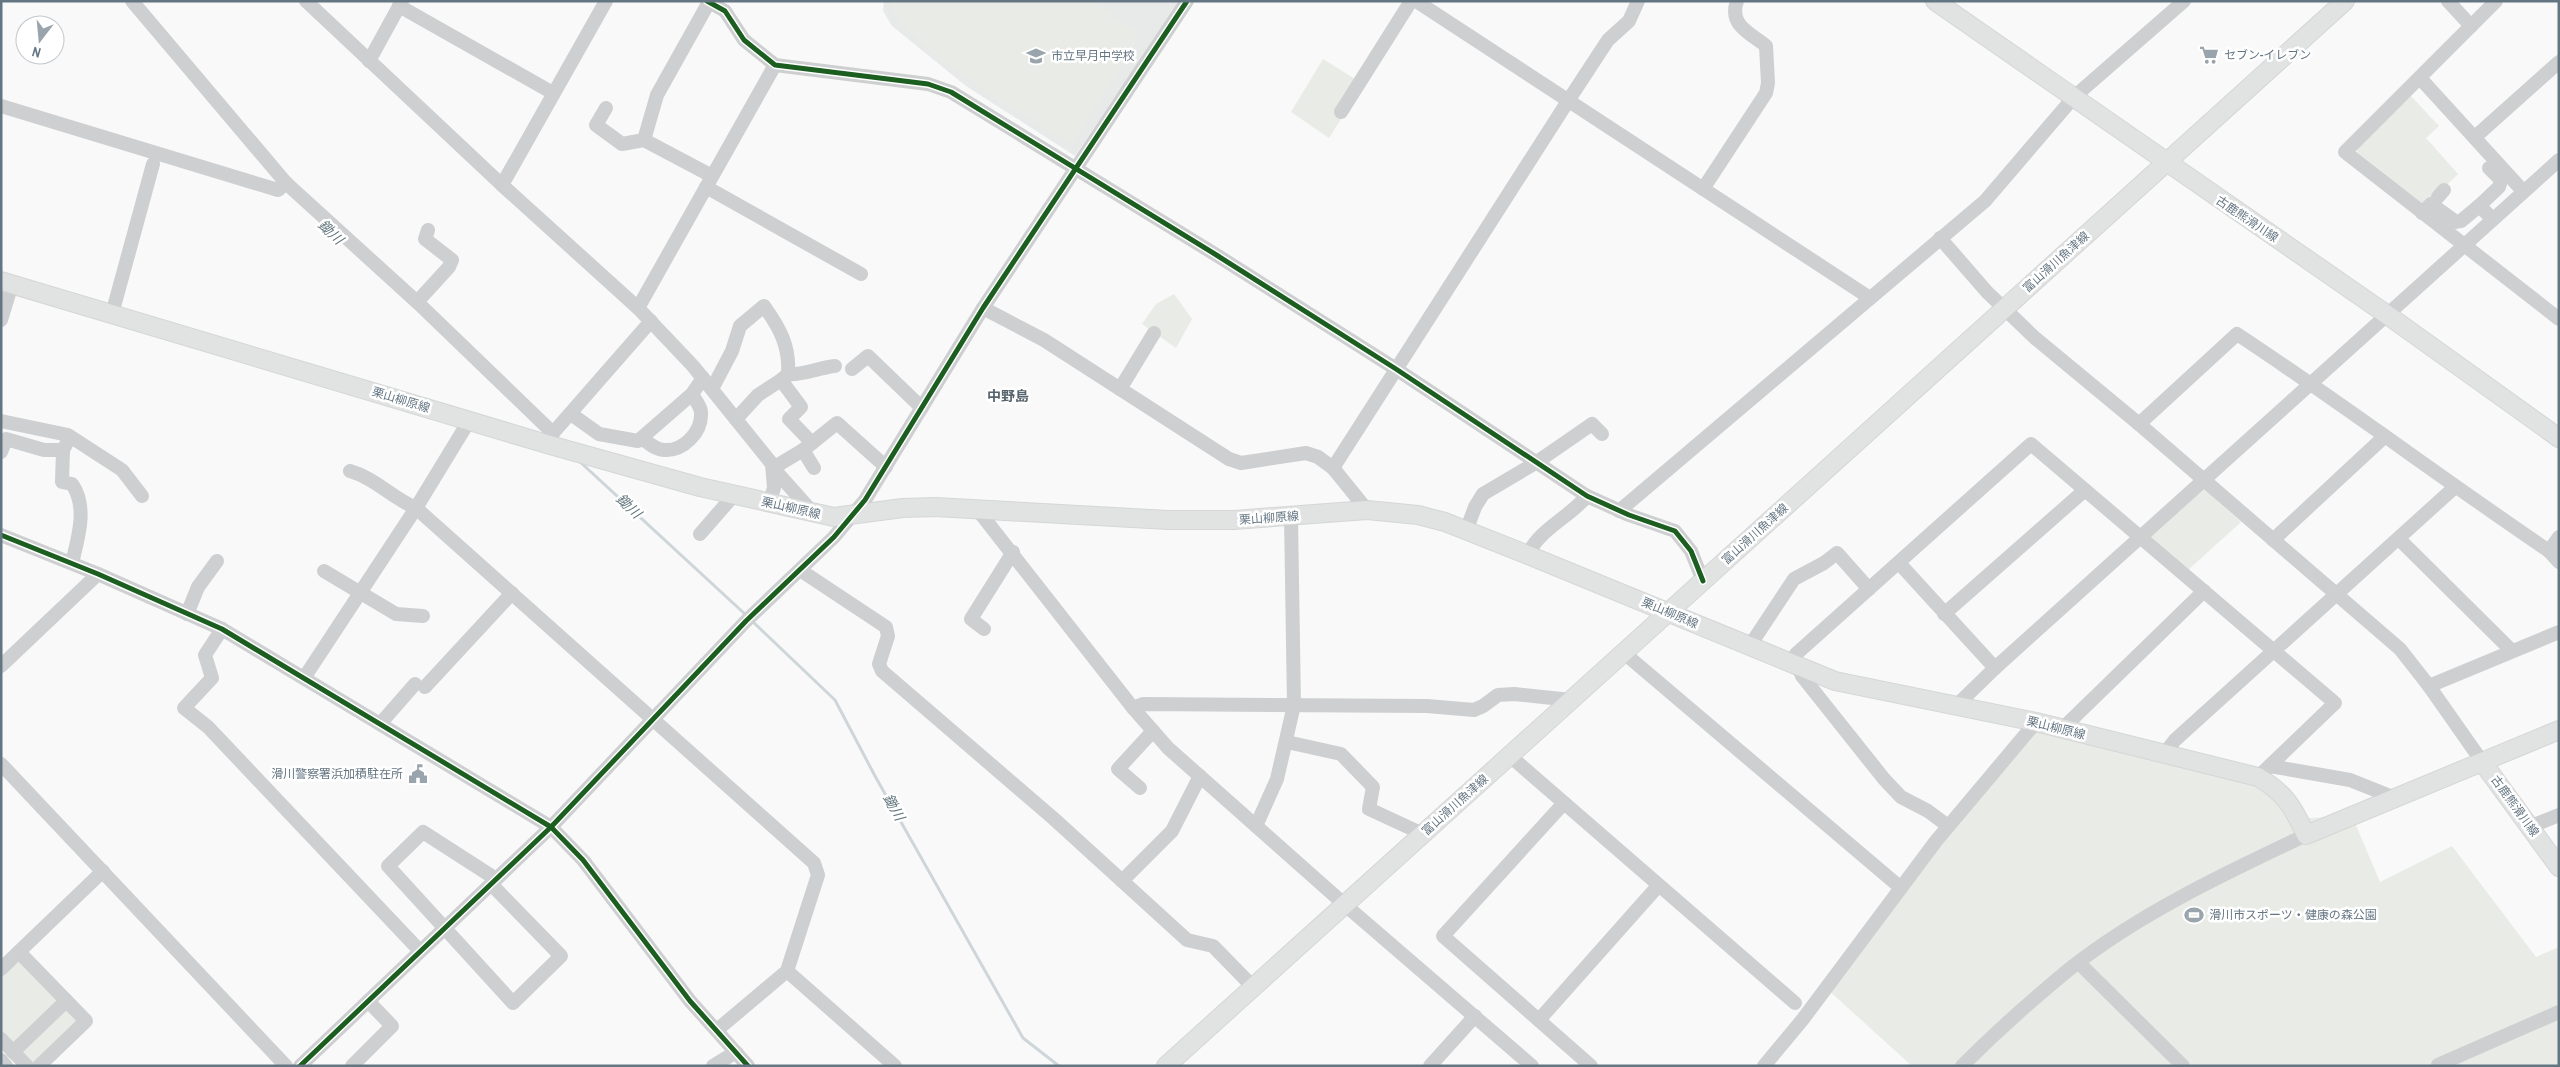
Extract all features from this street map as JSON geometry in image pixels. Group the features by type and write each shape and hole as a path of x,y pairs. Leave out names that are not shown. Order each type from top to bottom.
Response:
{"main road":[{"name":"古鹿熊滑川線","path":"1935,1 2386,314 2559,438"},
{"name":"富山滑川魚津線","path":"1166,1066 1252,986 1670,612 2345,1"},
{"name":"栗山柳原線","path":"7,282 469,421 552,439 734,495 815,515 852,516 903,508 977,509 1168,520 1234,520 1366,510 1418,515 1466,530 1835,681 2036,722 2164,754 2264,771 2296,814 2306,835"},
{"name":"古鹿熊滑川線","path":"2558,864 2484,763 2559,730"},
{"path":"2306,835 2484,763"}],"street":[{"path":"132,1 286,184 417,302 552,439 571,414 651,321"},
{"path":"306,1 502,185 651,321 707,383 773,468 815,515"},
{"path":"502,185 606,1"},
{"path":"300,1066 551,827 746,621 800,570 852,516 865,500 886,467 983,308 1187,1"},
{"path":"1340,112 1411,1"},
{"path":"1416,1 1870,298"},
{"path":"1332,468 1608,40 1630,21 1638,1"},
{"path":"1703,189 1760,104 1768,83 1766,46 1743,31 1738,21 1735,7 1737,1"},
{"path":"1619,510 1985,201 2074,97 2184,1"},
{"path":"2448,1 2471,26"},
{"path":"2492,157 2486,164 2501,180 2499,187 2465,218 2456,222 2434,201 2345,152 2496,1"},
{"path":"644,140 657,95 708,2 725,11 744,40 775,66 928,84 951,92 1075,167 1396,370 1586,496 1675,531 1691,551 1703,581"},
{"path":"369,61 401,4 553,93"},
{"path":"2475,137 2559,62"},
{"path":"638,308 775,66"},
{"path":"2420,78 2523,191"},
{"path":"1,106 278,190 286,184"},
{"path":"606,108 596,125 622,144 644,140 861,274"},
{"path":"1956,706 1995,668 2141,538 2310,382 2559,160"},
{"path":"112,314 153,164"},
{"path":"2434,201 2464,246 2558,315"},
{"path":"2479,206 2493,219"},
{"path":"417,302 449,266 452,260 425,239 428,230"},
{"path":"1940,238 1987,292 2036,338 2273,540 2337,592 2400,649 2484,763"},
{"path":"1,320 7,282"},
{"path":"571,414 599,434 638,441 707,383 732,351 740,326 764,306 778,324 787,346 784,377 801,407 789,419 808,447 814,468"},
{"path":"983,308 1044,340 1228,459 1241,463 1306,453 1318,457 1332,468 1366,510"},
{"path":"1120,389 1154,333"},
{"path":"2139,424 2237,334 2310,382 2384,437 2549,551 2559,562"},
{"path":"852,369 868,356 922,408"},
{"path":"736,419 758,395 784,377 817,368 835,366"},
{"path":"642,438 650,445 665,450 684,445 699,426 702,415 692,394"},
{"path":"1,421 70,437 122,470 142,496"},
{"path":"304,678 416,508 469,421"},
{"path":"773,468 808,447 837,423 886,467"},
{"path":"1466,530 1475,507 1483,494 1537,462 1592,424 1602,434"},
{"path":"70,437 63,450 62,482 72,484 79,494 80,529 72,564"},
{"path":"2273,540 2384,437"},
{"path":"1,452 6,439 44,450 63,450"},
{"path":"1948,826 1928,811 1901,796 1884,779 1802,676 1797,667 1796,654 2031,444 2335,703 2264,771"},
{"path":"769,503 774,488 773,468"},
{"path":"350,471 365,475 405,503 416,508 654,718 814,863 818,875 787,971 718,1030"},
{"path":"2164,754 2175,740 2455,487"},
{"path":"1944,614 2084,490"},
{"path":"700,534 734,495"},
{"path":"1528,555 1532,544 1580,505 1586,496"},
{"path":"977,509 1013,552 1134,708 1168,748 1344,904 1532,1066"},
{"path":"1256,826 1277,779 1294,705 1291,517"},
{"path":"1,535 98,574 222,629 551,827 582,860 690,1001 718,1030 748,1066"},
{"path":"2549,551 2559,537"},
{"path":"2399,539 2511,650"},
{"path":"984,629 971,620 1013,552"},
{"path":"1749,647 1794,579 1837,553 1870,589"},
{"path":"187,614 198,588 217,561"},
{"path":"1899,563 1995,668"},
{"path":"800,570 886,627 888,636 879,664 882,671 1053,818 1187,940 1213,946 1252,986"},
{"path":"324,571 396,614 423,616"},
{"path":"1,666 98,574"},
{"path":"2062,729 2204,591"},
{"path":"380,724 512,593"},
{"path":"222,629 205,655 212,678 184,708 208,727 420,951"},
{"path":"2429,686 2511,650 2559,632"},
{"path":"1624,653 1901,888"},
{"path":"1134,708 1142,704 1427,706 1474,710 1484,706 1498,695 1514,694 1571,700"},
{"path":"1764,1066 1803,1020 1948,826 2036,722"},
{"path":"1140,788 1118,769 1153,731"},
{"path":"1287,742 1342,754 1373,787 1369,809 1423,834"},
{"path":"1510,756 1795,1003"},
{"path":"1,764 286,1066"},
{"path":"2264,771 2350,780 2395,798"},
{"path":"1122,881 1172,832 1200,776"},
{"path":"1564,803 1443,936 1591,1066"},
{"path":"2529,826 2559,815"},
{"path":"423,832 494,881 561,956 512,1003 388,866 423,832"},
{"path":"1962,1066 1995,1034 2079,963 2144,919 2249,862 2306,835"},
{"path":"1,969 102,871"},
{"path":"1539,1020 1658,886"},
{"path":"19,952 86,1021 39,1066"},
{"path":"2079,963 2183,1066"},
{"path":"787,971 896,1066"},
{"path":"14,1052 66,1001"},
{"path":"352,1066 392,1026 368,1001"},
{"path":"2437,1065 2559,1012"},
{"path":"1430,1066 1475,1016"},
{"path":"1,1039 27,1066"},
{"path":"713,1066 736,1052"},
{"path":"1,1060 6,1066"}],"shaded area":[{"name":"市立早月中学校","path":"884,1 1180,1 1075,156 966,86 892,26 883,11"},
{"name":"市立早月中学校","path":"890,1 1090,1 1134,30 1139,38 1072,144 969,80 940,58 915,37 897,18"},
{"path":"1323,59 1363,84 1329,138 1291,112"},
{"path":"2409,94 2439,126 2426,138 2458,174 2424,207 2357,152 2358,146"},
{"path":"1174,294 1192,319 1176,348 1142,324 1156,304"},
{"path":"2203,488 2241,522 2188,570 2149,537"},
{"name":"滑川市スポーツ・健康の森公園","path":"2036,722 2228,768 2270,794 2287,819 2352,816 2380,882 2452,846 2536,957 2559,947 2559,1066 1912,1066 1826,988"},
{"path":"26,950 91,1020 43,1066 24,1066 1,1043 1,975"}],"waterway":[{"name":"鋤川","path":"578,460 746,615"},
{"name":"鋤川","path":"752,621 835,700 875,776 1023,1038 1059,1066"}],"cycle path":[{"path":"707,1 725,11 744,40 775,65 928,84 951,92 1218,256 1396,369 1587,496 1629,515 1675,531 1691,551 1703,581"},
{"path":"300,1066 551,827 746,621 834,537 865,500 983,308 1187,1"},
{"path":"1,535 98,574 222,629 551,827 583,860 690,1001 748,1066"}],"place":[{"name":"セブン-イレブン","path":"2209,55"},
{"name":"市立早月中学校","path":"1036,56"},
{"name":"滑川警察署浜加積駐在所","path":"418,774"},
{"name":"滑川市スポーツ・健康の森公園","path":"2194,915"}],"district":[{"name":"中野島","path":"1008,396"}]}
